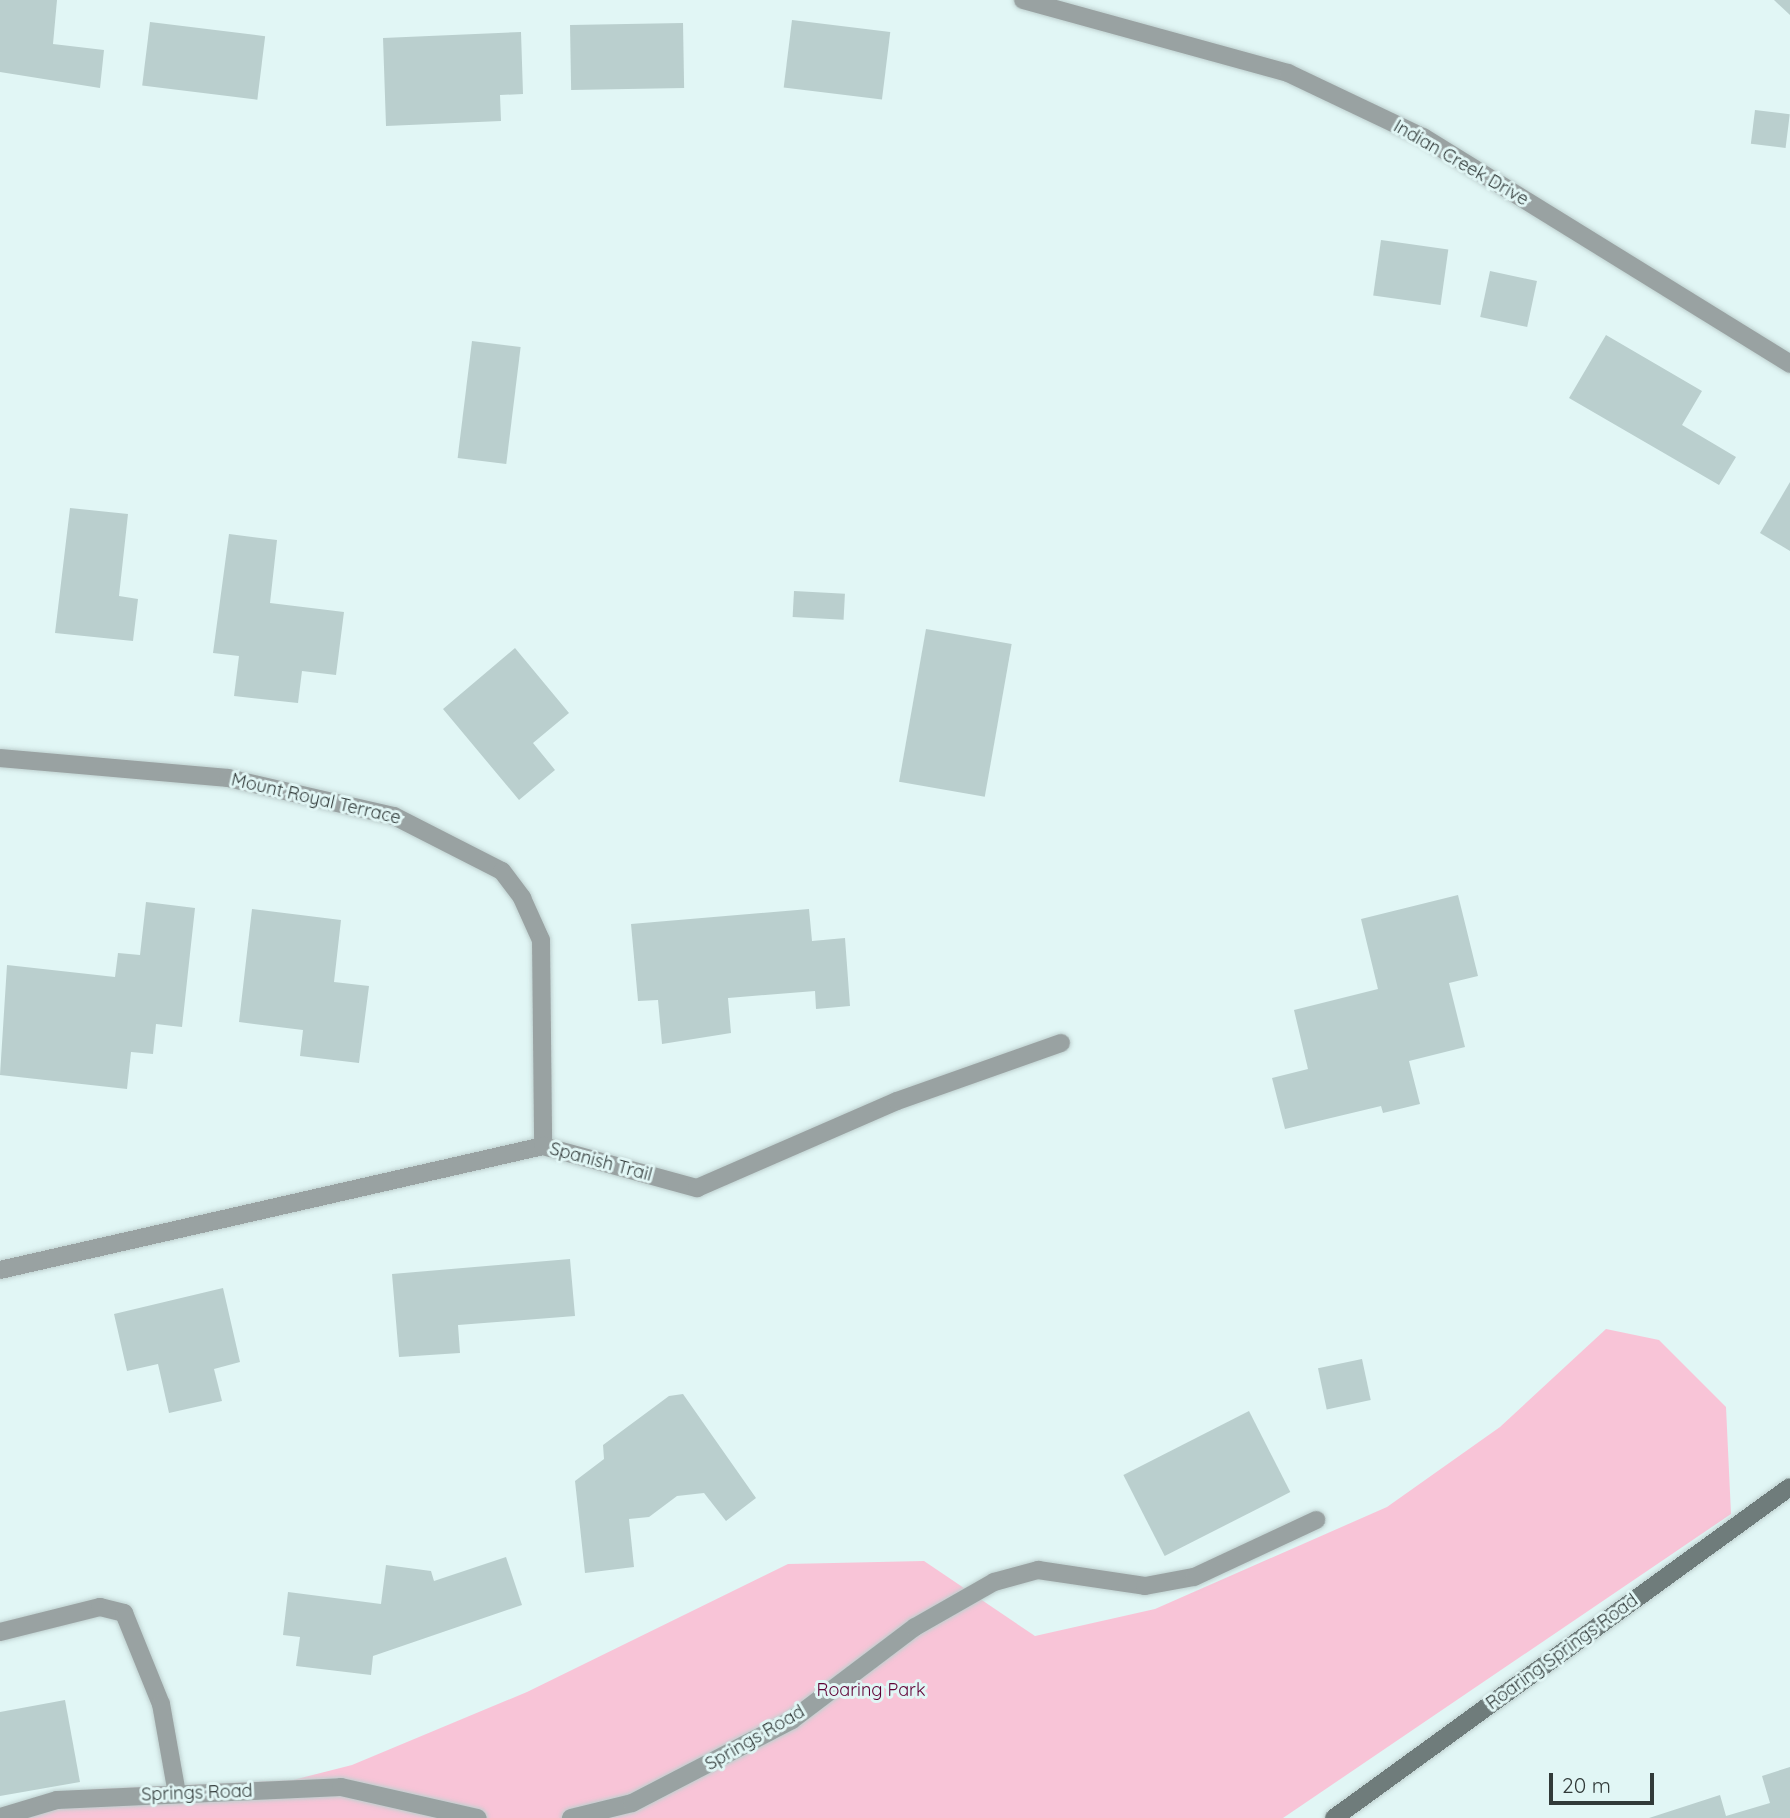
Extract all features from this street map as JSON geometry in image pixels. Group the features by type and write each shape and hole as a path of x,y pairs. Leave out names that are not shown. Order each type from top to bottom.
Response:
{"street":[{"name":"Indian Creek Drive","path":"1023,0 1288,73 1411,131 1790,363"},
{"name":"Mount Royal Terrace","path":"0,758 228,778 418,824 502,872 522,898 541,940 543,1146"},
{"name":"Spanish Trail","path":"0,1270 543,1146 697,1188 897,1101 1061,1043"},
{"name":"Roaring Springs Road","path":"1334,1818 1790,1486"},
{"name":"Springs Road","path":"571,1818 632,1803 792,1720 915,1627 994,1582 1038,1570 1145,1586 1194,1577 1317,1520"},
{"path":"0,1632 100,1607 124,1613 161,1704 177,1794"},
{"name":"Springs Road","path":"0,1817 57,1800 341,1787 478,1818"}],"green space":[{"name":"Roaring Park","path":"1606,1329 1659,1340 1726,1407 1731,1514 1283,1818 0,1818 0,1811 95,1789 293,1780 352,1765 527,1692 788,1564 924,1561 1035,1636 1155,1609 1387,1507 1500,1427"}],"building":[{"path":"0,0 57,0 53,44 104,50 100,88 0,72"},
{"path":"1774,0 1790,0 1790,15"},
{"path":"792,20 890,32 882,100 784,87"},
{"path":"150,22 265,36 257,100 142,86"},
{"path":"683,23 684,88 571,90 570,25"},
{"path":"521,32 523,94 500,95 501,121 386,126 383,38"},
{"path":"1755,110 1790,114 1786,148 1751,144"},
{"path":"1381,240 1448,249 1441,305 1373,295"},
{"path":"1490,271 1537,281 1527,327 1480,317"},
{"path":"1606,335 1702,391 1682,425 1736,457 1719,485 1569,398"},
{"path":"472,341 521,347 506,464 458,458"},
{"path":"1790,482 1790,551 1760,533"},
{"path":"70,508 128,514 119,596 138,599 133,641 55,633"},
{"path":"229,534 277,540 270,603 344,612 336,675 302,671 298,703 234,696 239,656 213,653"},
{"path":"794,591 845,594 844,620 793,617"},
{"path":"926,629 1012,644 985,797 899,782"},
{"path":"515,648 569,713 533,743 555,770 519,800 443,709"},
{"path":"1458,895 1478,976 1449,983 1465,1047 1409,1061 1420,1104 1383,1113 1381,1106 1285,1129 1272,1078 1308,1069 1294,1010 1378,989 1361,919"},
{"path":"146,902 195,908 182,1027 156,1024 153,1054 131,1052 127,1089 0,1075 7,965 115,977 118,953 140,955"},
{"path":"252,909 341,920 334,982 369,986 359,1063 300,1056 303,1030 239,1022"},
{"path":"809,909 812,941 845,938 850,1006 816,1009 815,991 728,998 731,1033 662,1044 658,1000 638,1001 631,924"},
{"path":"570,1259 575,1316 458,1325 460,1353 399,1357 392,1274"},
{"path":"223,1288 240,1362 214,1369 222,1401 169,1413 158,1364 127,1371 114,1314"},
{"path":"1362,1359 1371,1400 1327,1409 1318,1368"},
{"path":"683,1394 756,1498 726,1521 704,1493 677,1496 649,1517 629,1519 634,1567 585,1573 575,1481 604,1459 603,1445 669,1396"},
{"path":"1249,1411 1290,1492 1165,1556 1123,1475"},
{"path":"506,1557 522,1605 373,1656 371,1675 296,1666 300,1637 283,1635 288,1592 381,1604 386,1565 431,1571 434,1581"},
{"path":"65,1700 80,1782 0,1796 0,1712"},
{"path":"1790,1767 1790,1818 1649,1818 1720,1795 1726,1816 1770,1803 1762,1776"}]}
